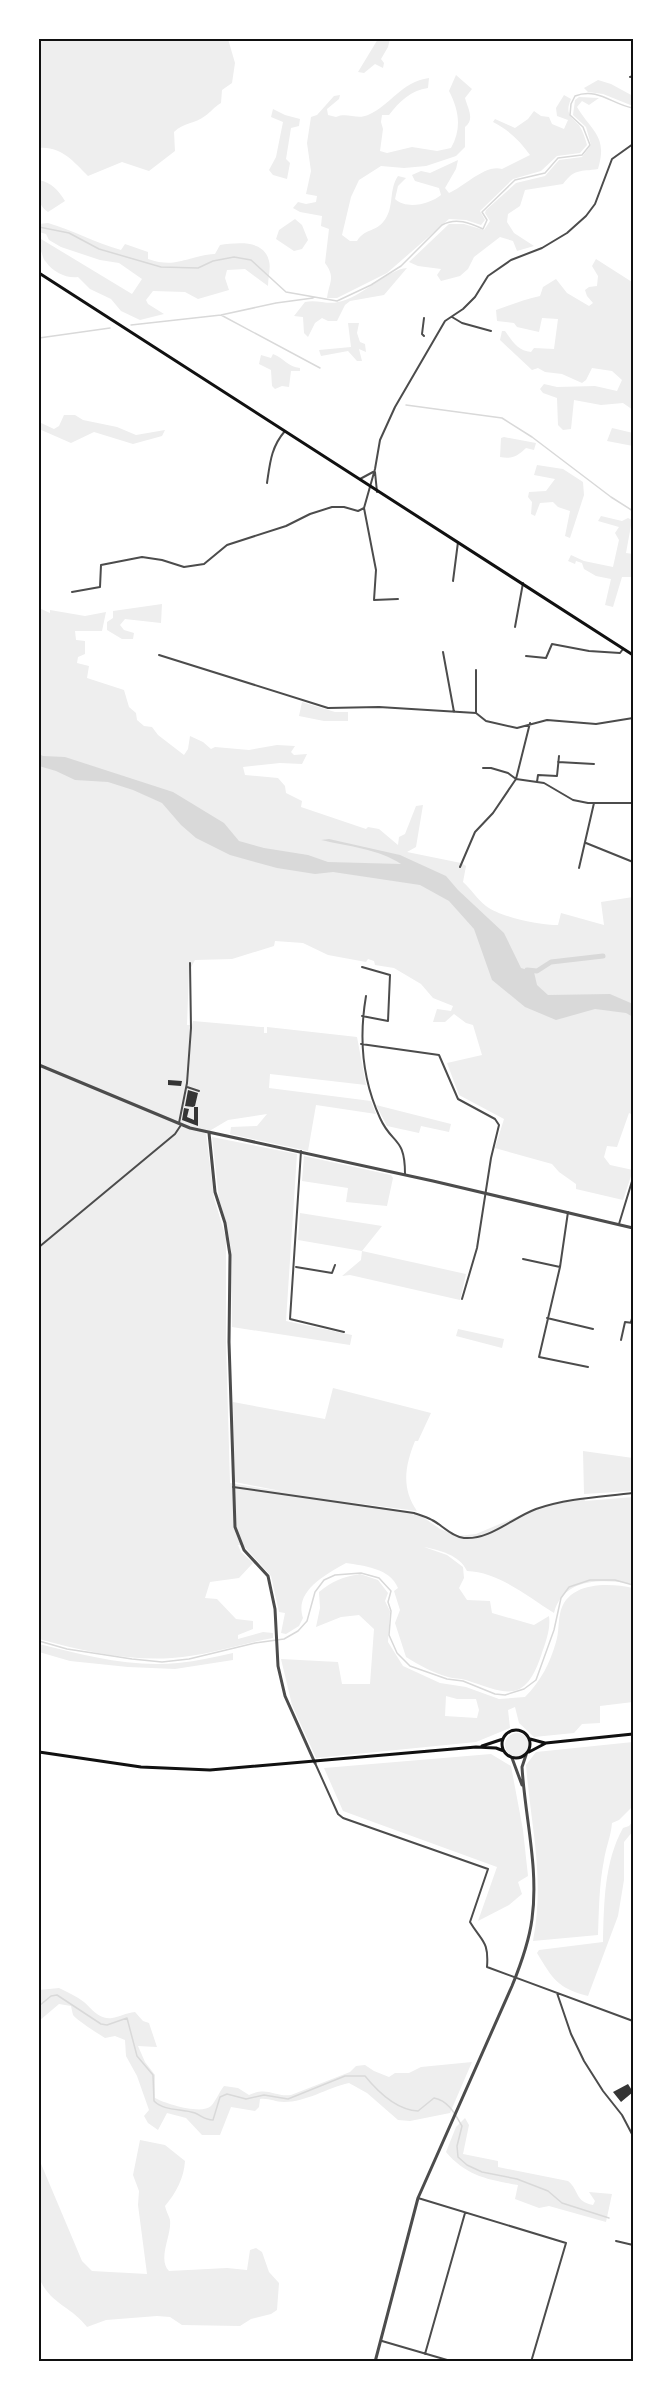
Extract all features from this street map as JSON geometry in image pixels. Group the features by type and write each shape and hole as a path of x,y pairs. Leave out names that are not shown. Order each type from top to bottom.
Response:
{"main road":[{"path":"39,273 376,492 523,583 633,655"},
{"path":"476,1747 503,1739 508,1732 516,1730 524,1732 530,1739 546,1743 633,1734"},
{"path":"503,1739 504,1751"},
{"path":"528,1753 530,1739"},
{"path":"39,1752 141,1767 210,1770 476,1747 496,1748 512,1758 520,1759 546,1743"}],"street":[{"path":"398,599 374,600 376,570 364,508 380,440 395,407 430,340 445,321 475,297 488,276 511,260 542,248 567,233 586,216 595,204 612,159 633,144"},
{"path":"452,317 462,323 491,331"},
{"path":"424,318 422,334 424,336"},
{"path":"267,483 275,442 285,431"},
{"path":"358,480 371,475 375,469"},
{"path":"375,469 376,492"},
{"path":"72,592 100,587 101,565 142,557 184,567 204,564 227,545 286,526 310,514 332,507 344,507 358,511 364,508"},
{"path":"453,581 458,542"},
{"path":"515,627 523,583"},
{"path":"526,656 546,658 552,644 608,654 620,653 622,648"},
{"path":"443,652 454,712"},
{"path":"159,655 328,708 379,706 476,713 486,721 517,728 547,720 596,724 633,718"},
{"path":"476,670 476,713"},
{"path":"460,867 475,832 493,813 516,779 530,723"},
{"path":"537,782 538,775 557,776 559,756"},
{"path":"558,762 594,764"},
{"path":"483,768 499,770 516,779 544,783 573,800 633,803"},
{"path":"579,868 594,802"},
{"path":"585,843 633,862"},
{"path":"39,1247 175,1134 180,1124 186,1087 191,1028 190,963"},
{"path":"362,967 390,975 388,1021 362,1016"},
{"path":"366,996 362,1016 361,1044 371,1091 379,1115 404,1151 405,1174"},
{"path":"361,1044 439,1055 458,1099 498,1122 477,1248 462,1299"},
{"path":"39,1065 180,1124 209,1133 405,1174 633,1228"},
{"path":"186,1087 199,1091"},
{"path":"209,1133 214,1186 227,1231 230,1255 229,1342 235,1527 244,1550 268,1576 275,1609 278,1666 285,1696 338,1814 343,1818 488,1869 470,1922 484,1940 488,1957 487,1967 633,2021"},
{"path":"301,1151 290,1318 344,1332"},
{"path":"619,1225 633,1178"},
{"path":"568,1212 560,1267 539,1357 588,1367"},
{"path":"523,1259 560,1267"},
{"path":"295,1266 332,1273 335,1265"},
{"path":"621,1340 625,1322 632,1323 633,1316"},
{"path":"547,1318 593,1329"},
{"path":"234,1487 414,1513 431,1519 459,1538 488,1534 515,1518 538,1509 583,1498 633,1493"},
{"path":"375,2362 418,2199 526,1951 534,1893 522,1767 528,1753"},
{"path":"512,1758 524,1790"},
{"path":"557,1993 571,2034 584,2061 622,2115 633,2136"},
{"path":"418,2199 566,2243 531,2362"},
{"path":"425,2354 465,2213"},
{"path":"616,2241 633,2245"},
{"path":"380,2341 454,2362"}],"shaded area":[{"path":"39,39 228,39 235,63 232,83 222,90 221,103 201,119 182,126 174,132 175,151 149,171 122,162 88,176 60,152 54,149 39,148"},
{"path":"378,39 390,39 381,59 384,63 383,68 375,64 364,73 358,72"},
{"path":"456,75 472,89 465,98 470,121 465,127 465,147 456,156 426,166 404,168 381,166 359,180 351,197 342,235 350,241 357,241 383,223 390,208 393,186 398,176 406,178 398,186 395,199 412,205 431,201 441,195 439,188 415,181 412,175 421,171 430,173 458,160 456,169 445,188 449,193 482,173 495,168 502,169 530,155 514,136 493,122 495,119 515,128 528,119 534,111 541,116 549,117 552,124 564,129 568,120 557,116 556,108 564,95 571,99 569,114 579,125 587,145 580,153 557,156 541,171 513,179 480,211 485,220 481,225 466,220 449,219 387,273 337,298 327,298 331,280 325,263 329,229 321,226 322,216 300,212 293,208 298,202 306,204 316,202 317,196 306,194 311,171 307,143 311,117 317,115 334,96 340,95 339,99 327,109 328,115 360,117 368,115 411,84 429,78 428,88 406,97 389,115 382,115 380,151 387,153 412,147 437,151 451,148 457,134 458,120 449,91"},
{"path":"598,80 633,96 633,106 603,94 588,92 584,88"},
{"path":"579,97 599,98 589,105 582,101 577,107 600,141 601,158 598,169 575,173 563,184 525,190 520,206 508,214 507,222 514,233 534,246 517,251 513,241 500,237 474,257 468,269 460,276 441,281 437,275 441,269 418,266 409,262 449,224 464,224 484,230 490,221 485,213 486,210 516,183 545,176 559,160 582,157 591,145 586,127 573,115 575,100"},
{"path":"273,109 300,119 299,126 291,128 286,159 290,163 287,179 273,175 269,170 276,157 283,122 271,117"},
{"path":"39,180 48,183 65,201 48,212 44,209 40,202"},
{"path":"295,219 302,225 308,240 302,249 294,251 276,239 279,230"},
{"path":"48,223 121,250 125,244 148,252 148,259 167,263 215,254 220,245 242,243 256,246 262,249 269,261 268,286 245,269 227,270 225,278 229,290 198,299 185,292 153,291 146,300 148,304 164,314 140,320 121,311 111,299 90,289 78,277 65,276 52,269 44,259 39,248 39,241 41,239 132,294 142,279 119,263 100,260 61,247 49,240 46,234 39,232 39,224"},
{"path":"596,259 632,282 633,410 623,403 601,405 574,400 571,429 563,430 558,425 557,398 543,393 540,389 544,384 557,387 595,386 617,391 622,380 612,371 592,368 582,383 562,374 545,372 538,368 532,370 500,340 502,331 505,331 519,348 526,351 531,352 534,348 554,349 558,319 542,318 539,332 517,327 514,323 497,321 496,310 540,296 543,287 556,279 567,293 589,306 593,303 585,290 597,286 598,276 592,266"},
{"path":"407,268 384,295 350,301 345,305 337,321 322,318 315,323 308,337 304,333 303,317 294,316 305,302 334,303 347,299 391,273"},
{"path":"348,323 359,323 357,333 360,342 365,344 366,352 359,349 362,361 357,361 348,351 321,356 319,350 351,347"},
{"path":"273,354 292,366 300,368 300,371 291,371 289,387 282,386 275,389 272,386 271,370 259,364 261,355 271,358"},
{"path":"64,415 75,415 83,420 117,427 136,435 165,430 162,436 133,444 94,432 71,443 39,429 39,422 54,429 59,426"},
{"path":"612,428 633,433 633,446 607,441"},
{"path":"501,438 536,443 534,450 526,448 514,457 500,457"},
{"path":"537,465 563,469 583,482 584,495 570,538 565,536 570,511 558,507 553,502 540,503 535,516 531,514 532,502 528,497 529,492 546,491 555,479 534,475"},
{"path":"601,516 622,521 628,518 632,520 626,553 633,554 633,577 622,577 613,607 605,605 611,579 596,576 584,569 582,563 576,561 575,564 568,561 571,555 584,561 613,567 619,540 615,533 619,527 598,521"},
{"path":"162,604 161,623 125,619 120,625 124,630 134,633 133,639 122,639 107,630 107,622 113,618 113,611"},
{"path":"39,608 50,613 50,610 85,616 106,612 102,631 75,631 76,640 85,641 85,654 78,657 77,663 89,666 87,678 124,690 129,707 136,713 137,720 144,726 152,727 158,735 184,755 188,749 190,736 211,749 215,747 249,750 277,745 295,746 291,752 294,755 307,754 302,764 280,763 243,767 245,775 278,778 285,786 286,793 302,801 301,807 366,829 368,827 379,829 398,845 399,837 405,834 416,806 423,805 416,847 407,852 466,866 463,882 492,910 520,920 541,924 558,925 561,913 604,925 601,902 633,897 633,1115 629,1113 617,1147 607,1146 604,1157 610,1165 633,1170 623,1200 576,1189 576,1184 552,1164 495,1148 504,1119 459,1095 447,1063 482,1055 473,1025 454,1014 445,1022 433,1022 437,1009 451,1011 453,1006 433,998 421,984 394,968 375,965 374,961 368,959 366,962 328,955 303,943 275,941 274,946 232,959 195,960 189,971 187,1025 192,1025 193,1021 264,1027 264,1033 267,1033 267,1027 357,1037 366,1085 270,1074 269,1088 371,1101 376,1114 316,1105 308,1151 230,1134 231,1127 257,1126 267,1114 228,1120 206,1133 214,1198 226,1238 230,1483 291,1493 235,1482 233,1402 325,1419 333,1388 431,1413 418,1441 415,1441 407,1468 409,1494 417,1511 340,1501 417,1513 440,1529 458,1536 476,1534 540,1507 584,1499 585,1501 633,1497 633,1584 597,1581 575,1587 559,1601 554,1613 502,1581 479,1572 467,1571 464,1565 454,1557 424,1547 447,1555 463,1567 464,1578 459,1588 467,1600 490,1601 492,1613 534,1625 549,1616 548,1631 535,1672 520,1689 503,1691 464,1679 450,1678 406,1657 395,1623 400,1610 394,1591 398,1588 389,1576 368,1567 346,1563 313,1585 303,1600 301,1608 303,1618 299,1626 286,1634 281,1633 285,1613 279,1612 271,1576 243,1545 238,1545 241,1552 253,1563 239,1578 210,1582 205,1598 217,1599 236,1619 253,1621 253,1629 238,1635 238,1639 263,1632 273,1633 273,1638 197,1655 156,1659 105,1654 39,1639"},
{"path":"302,702 335,712 348,712 348,721 324,721 299,716"},
{"path":"39,754 65,757 173,792 224,823 239,841 264,848 308,855 328,862 401,864 373,851 321,840 329,839 400,855 446,876 504,933 521,968 534,972 537,985 548,995 610,994 633,1004 633,1017 626,1013 595,1009 556,1020 525,1007 492,980 474,929 449,901 420,885 333,872 315,874 277,868 230,855 196,838 162,803 108,782 75,780 39,766"},
{"path":"376,1105 451,1124 449,1132 421,1126 419,1133 387,1126"},
{"path":"212,1137 297,1154 286,1321 352,1335 350,1345 232,1327 231,1249 219,1199"},
{"path":"304,1156 391,1175 393,1178 387,1206 346,1202 348,1188 302,1181"},
{"path":"300,1213 382,1226 362,1251 298,1240"},
{"path":"362,1251 466,1274 460,1300 350,1275 342,1276 361,1260"},
{"path":"458,1329 504,1339 502,1348 456,1336"},
{"path":"583,1451 633,1458 633,1491 584,1494"},
{"path":"360,1574 378,1580 388,1593 385,1601 390,1611 388,1642 403,1666 440,1683 466,1687 499,1699 525,1697 540,1678 554,1650 560,1614 564,1603 570,1596 579,1590 600,1585 633,1588 633,1702 600,1706 600,1723 582,1724 574,1733 534,1737 519,1723 515,1707 508,1710 510,1728 476,1742 316,1758 292,1705 281,1659 338,1662 342,1684 370,1684 374,1629 359,1615 341,1617 316,1627 320,1608 319,1592 333,1582","holes":["446,1696 457,1699 476,1699 479,1710 477,1718 445,1716"]},
{"path":"39,1644 108,1660 143,1664 185,1662 233,1653 233,1660 175,1669 128,1667 70,1661 39,1652"},
{"path":"517,1733 525,1737 529,1745 525,1753 517,1757 509,1753 505,1745 509,1737"},
{"path":"633,1742 633,1806 619,1820 612,1823 601,1879 598,1935 533,1941 538,1895 536,1853 526,1765 536,1752"},
{"path":"491,1754 511,1766 523,1830 528,1876 518,1882 522,1894 509,1905 478,1921 497,1867 343,1811 324,1768"},
{"path":"633,1821 633,1831 624,1842 624,1880 618,1916 588,1996 569,1990 547,1970 537,1953 539,1950 603,1942 606,1884 612,1855 623,1828 629,1826"},
{"path":"59,1988 81,2000 103,2017 112,2018 135,2012 143,2021 149,2023 157,2047 138,2046 145,2062 155,2075 155,2098 184,2108 200,2109 211,2106 224,2086 238,2088 249,2095 261,2091 291,2095 350,2072 356,2066 365,2065 389,2077 395,2073 409,2073 421,2067 472,2062 450,2113 410,2121 398,2120 367,2093 349,2083 292,2101 260,2099 259,2107 255,2111 231,2107 220,2135 202,2135 186,2118 167,2113 158,2130 148,2123 144,2116 149,2110 137,2076 126,2056 125,2040 115,2036 105,2038 75,2018 71,2006 59,2004 39,2021 39,1990"},
{"path":"465,2118 469,2125 463,2154 498,2161 498,2167 568,2181 583,2201 593,2205 595,2201 589,2192 612,2194 606,2222 549,2206 539,2208 515,2199 518,2185 488,2179 462,2167 446,2152 456,2127"},
{"path":"140,2140 165,2145 185,2161 179,2185 165,2206 170,2226 164,2260 169,2271 227,2268 247,2270 250,2250 256,2248 262,2252 269,2272 279,2283 277,2310 271,2314 251,2319 240,2326 182,2325 170,2317 157,2316 106,2320 87,2327 49,2294 39,2278 39,2159 82,2261 92,2271 147,2274 138,2205 139,2191 133,2175"}],"building":[{"path":"168,1080 182,1081 181,1086 168,1085"},
{"path":"188,1090 198,1093 193,1107 185,1106"},
{"path":"194,1107 198,1107 198,1126 182,1120 184,1108 189,1109 187,1117 194,1120"},
{"path":"628,2084 633,2092 621,2102 613,2092"}],"waterway":[{"path":"39,227 69,233 99,249 161,267 198,268 213,261 234,257 251,260 286,292 337,301 371,285 401,266 442,225 458,221 483,229 487,220 482,212 515,180 545,173 558,158 582,155 590,145 583,127 570,115 571,104 575,96 598,95 633,108"},
{"path":"131,325 221,315 276,303 313,298"},
{"path":"221,315 320,368"},
{"path":"39,338 110,328"},
{"path":"406,405 502,418 532,437 633,511"},
{"path":"527,970 537,971 551,962 603,956"},
{"path":"39,1641 67,1649 162,1662 189,1659 255,1643 284,1639 298,1631 307,1621 315,1592 324,1580 335,1575 361,1573 379,1578 391,1591 388,1602 391,1611 389,1635 397,1653 410,1666 447,1679 463,1681 495,1694 505,1695 524,1689 536,1680 554,1630 561,1598 569,1587 590,1580 615,1580 633,1585"},
{"path":"39,2006 51,1996 57,1995 101,2024 107,2025 127,2018 137,2056 153,2075 154,2101 163,2107 195,2113 208,2119 213,2120 220,2097 227,2094 246,2099 264,2095 288,2099 345,2076 365,2076 388,2099 410,2110 418,2111 434,2098 444,2102 462,2126 457,2146 458,2157 467,2165 482,2172 517,2179 548,2191 562,2203 609,2218"}]}
